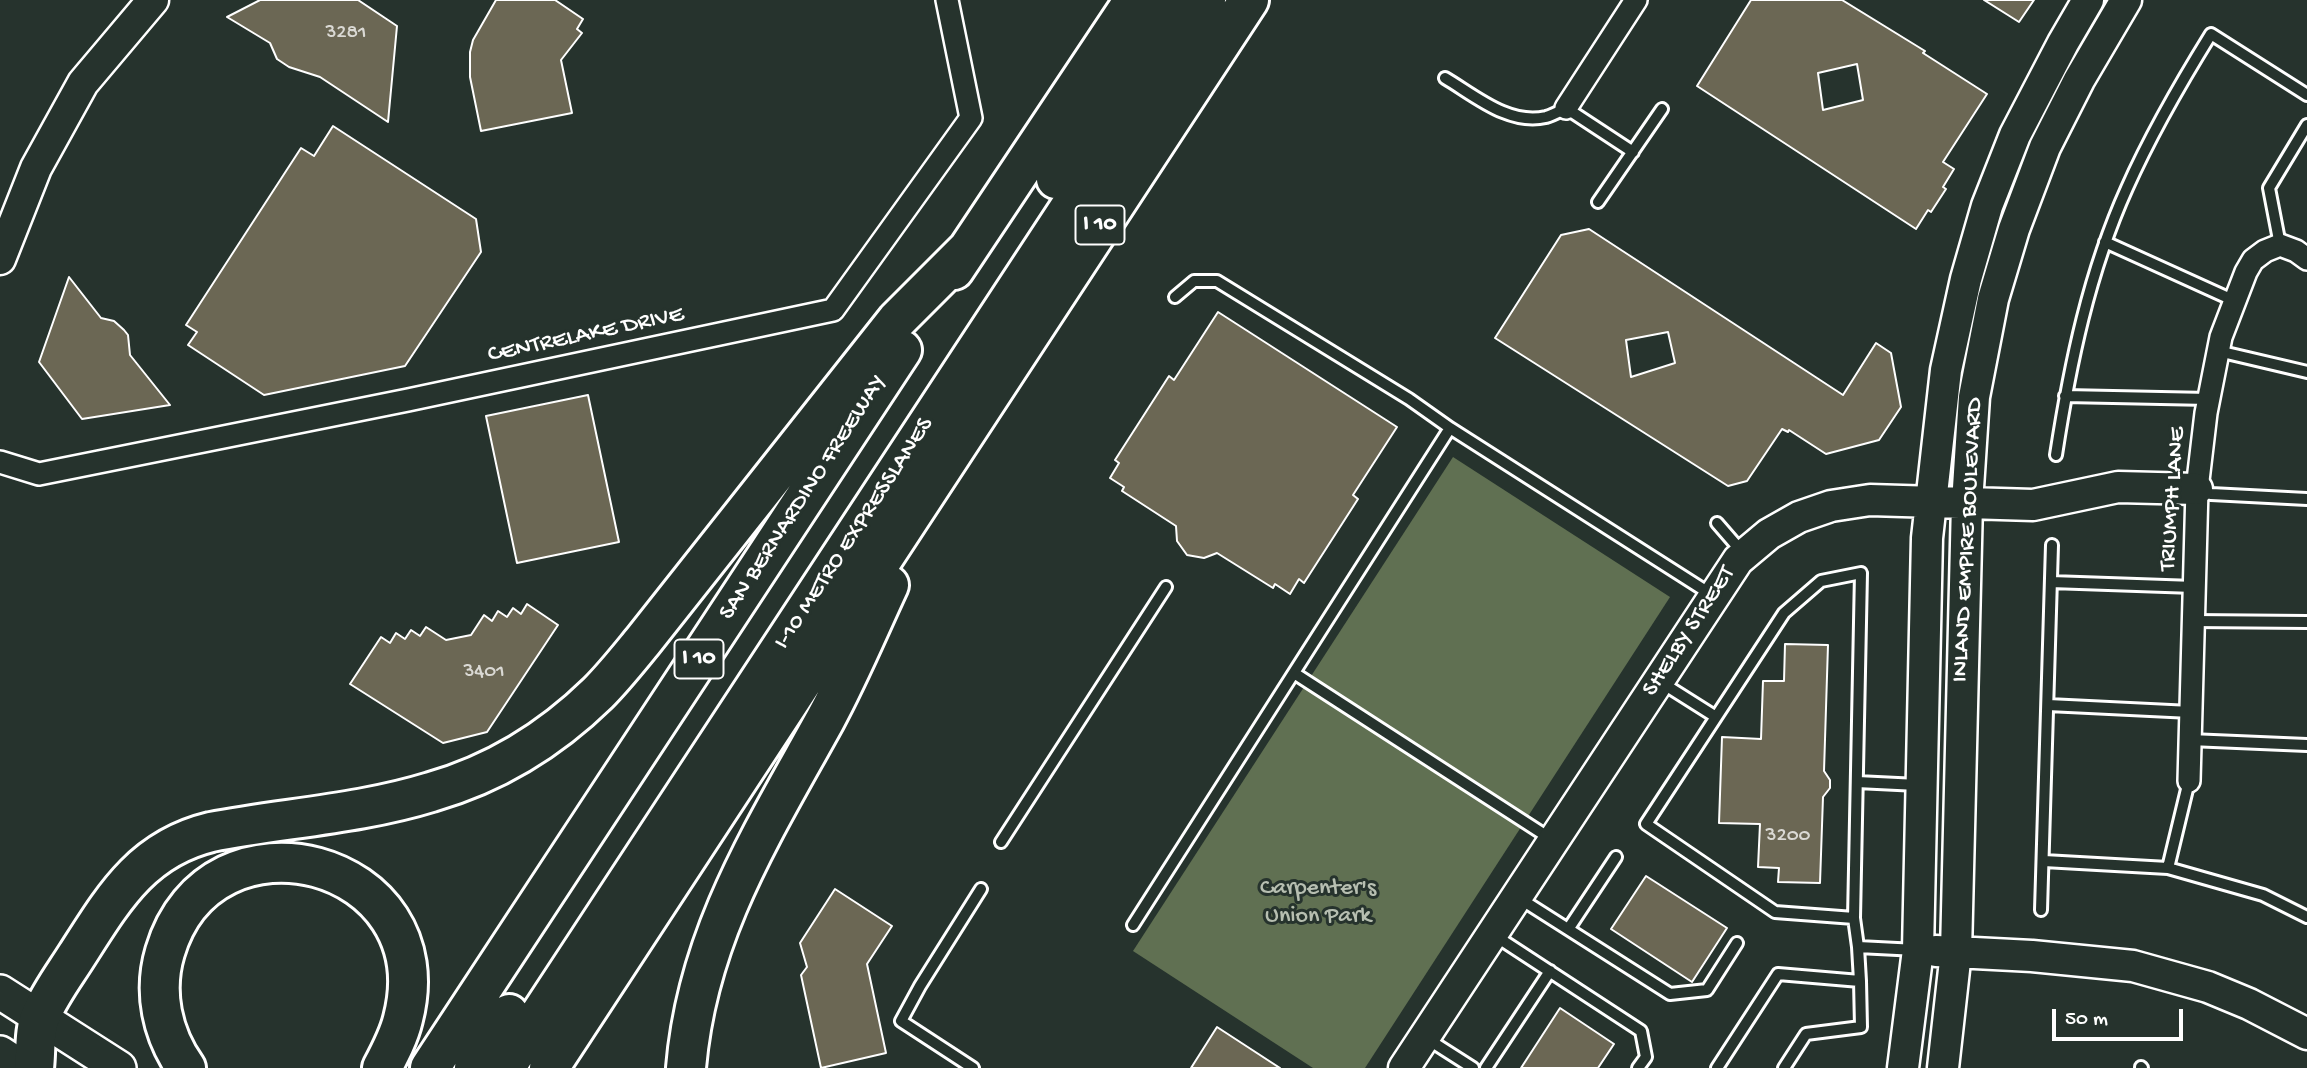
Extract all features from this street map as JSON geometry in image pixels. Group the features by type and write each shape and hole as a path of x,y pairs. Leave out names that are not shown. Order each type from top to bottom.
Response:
{"highway":[{"name":"SAN BERNARDINO FREEWAY","path":"430,1068 1134,0"},
{"name":"I-10 METRO EXPRESSLANES","path":"474,1068 1172,0"},
{"name":"I-10 METRO EXPRESSLANES","path":"505,1068 559,1018 1206,0"},
{"name":"I 10","path":"549,1068 559,1018 953,450 1249,0"},
{"path":"34,1068 39,1017 112,900 143,866 159,853 211,832 395,801 462,782 528,749 577,712 600,691 643,641 897,320 968,249"},
{"path":"686,1068 692,1018 708,956 740,874 826,717 953,450"},
{"path":"186,1068 170,1043 162,1015 160,974 170,935 191,903 224,877 248,867 283,862 322,867 346,878 373,898 395,929 406,962 407,997 403,1020 382,1068"},
{"path":"523,1068 559,1018"},
{"path":"559,1018 562,1068"}],"main road":[{"path":"0,259 36,168 83,83 153,0"},
{"name":"INLAND EMPIRE BOULEVARD","path":"1903,1068 1918,950 1927,538 1946,370 1966,279 1987,206 2015,135 2088,0"},
{"name":"INLAND EMPIRE BOULEVARD","path":"1943,1068 1955,953 1967,503 1974,397 1993,299 2014,229 2045,146 2078,80 2126,0"},
{"name":"SHELBY STREET","path":"1404,1068 1738,560 1769,534 1799,517 1831,506 1870,500 2033,505 2119,487 2197,489"},
{"path":"1918,950 2032,956 2133,967 2208,986 2307,1034"},
{"path":"0,992 119,1068"},
{"path":"0,1053 23,1068"}],"street":[{"name":"CENTRELAKE DRIVE","path":"0,461 39,474 395,403 833,310 971,118 947,0"},
{"path":"1566,108 1636,0"},
{"path":"2280,245 2307,259"},
{"name":"TRIUMPH LANE","path":"2189,782 2197,489 2209,399 2221,338 2246,272 2253,260 2280,245"}],"lane":[{"path":"2056,455 2065,396 2082,321 2105,242 2126,188 2167,106 2211,34 2307,95"},
{"path":"1446,78 1504,113 1523,117 1545,117 1566,108 1633,152"},
{"path":"1598,202 1662,109"},
{"path":"2280,245 2269,188 2307,125"},
{"path":"2105,242 2235,301"},
{"path":"1175,297 1194,281 1217,281 1409,399 1450,428 1714,596"},
{"path":"2218,351 2307,372"},
{"path":"2065,396 2209,399"},
{"path":"1133,925 1450,428"},
{"path":"2197,489 2211,494 2307,499"},
{"path":"1717,523 1744,555"},
{"path":"2041,909 2052,545"},
{"path":"1784,1068 1806,1034 1861,1027 1858,947 1854,918 1861,573 1821,581 1784,613 1646,824 1775,912 1854,918"},
{"path":"2051,582 2194,587"},
{"path":"1001,842 1166,587"},
{"path":"2193,621 2307,622"},
{"path":"1294,673 1553,841"},
{"path":"1659,680 1716,717"},
{"path":"2048,705 2191,712"},
{"path":"2190,740 2307,745"},
{"path":"1857,782 1921,785"},
{"path":"2168,868 2189,782"},
{"path":"1569,928 1616,857"},
{"path":"2044,861 2168,868 2263,895 2307,917"},
{"path":"973,1068 901,1021 981,889"},
{"path":"1517,896 1670,994 1707,989 1737,943"},
{"path":"1492,934 1641,1031 1646,1057 1638,1068"},
{"path":"1858,947 1918,950"},
{"path":"1486,1068 1550,971"},
{"path":"1717,1068 1778,974 1860,981"},
{"path":"1424,1037 1473,1068"}],"green space":[{"name":"Carpenter's Union Park","path":"1453,457 1670,597 1365,1068 1313,1068 1133,951"}],"building":[{"path":"260,0 358,0 397,26 388,122 320,77 289,67 277,59 270,43 227,17"},
{"path":"496,0 555,0 583,19 577,29 582,33 561,60 572,113 481,131 470,77 470,52 473,40"},
{"path":"1751,0 1842,0 1925,51 1923,53 1987,94 1943,162 1954,169 1943,187 1946,189 1916,229 1697,86","holes":["1857,64 1863,100 1823,110 1818,73"]},
{"path":"1984,0 2034,0 2019,22"},
{"path":"333,126 476,219 481,252 405,366 264,395 188,345 197,332 186,325 301,148 314,156"},
{"path":"1589,229 1843,395 1876,343 1891,353 1901,407 1879,440 1826,454 1789,430 1788,432 1782,429 1747,481 1728,486 1495,338 1561,235","holes":["1668,332 1675,363 1631,377 1626,340"]},
{"path":"69,277 101,318 114,321 128,335 130,355 170,405 82,419 39,362"},
{"path":"1218,312 1397,427 1353,495 1358,499 1304,583 1299,579 1290,594 1275,584 1273,588 1217,553 1204,558 1187,555 1177,541 1176,526 1122,491 1124,487 1110,478 1119,463 1115,460 1169,376 1174,380"},
{"path":"588,395 619,542 517,563 486,416"},
{"path":"527,604 558,625 487,732 443,743 350,684 381,637 390,643 396,633 405,639 411,630 420,636 426,627 446,640 471,635 484,615 492,621 498,611 507,617 513,608 521,614"},
{"path":"1785,644 1828,645 1824,771 1830,780 1830,788 1823,797 1820,883 1778,882 1779,868 1758,867 1760,824 1719,823 1722,737 1761,739 1763,681 1784,681"},
{"path":"1646,876 1727,928 1692,982 1611,929"},
{"path":"835,889 892,926 867,964 886,1053 821,1068 801,975 807,967 800,943"},
{"path":"1560,1008 1614,1044 1598,1068 1521,1068"},
{"path":"1217,1027 1280,1068 1191,1068"}]}
